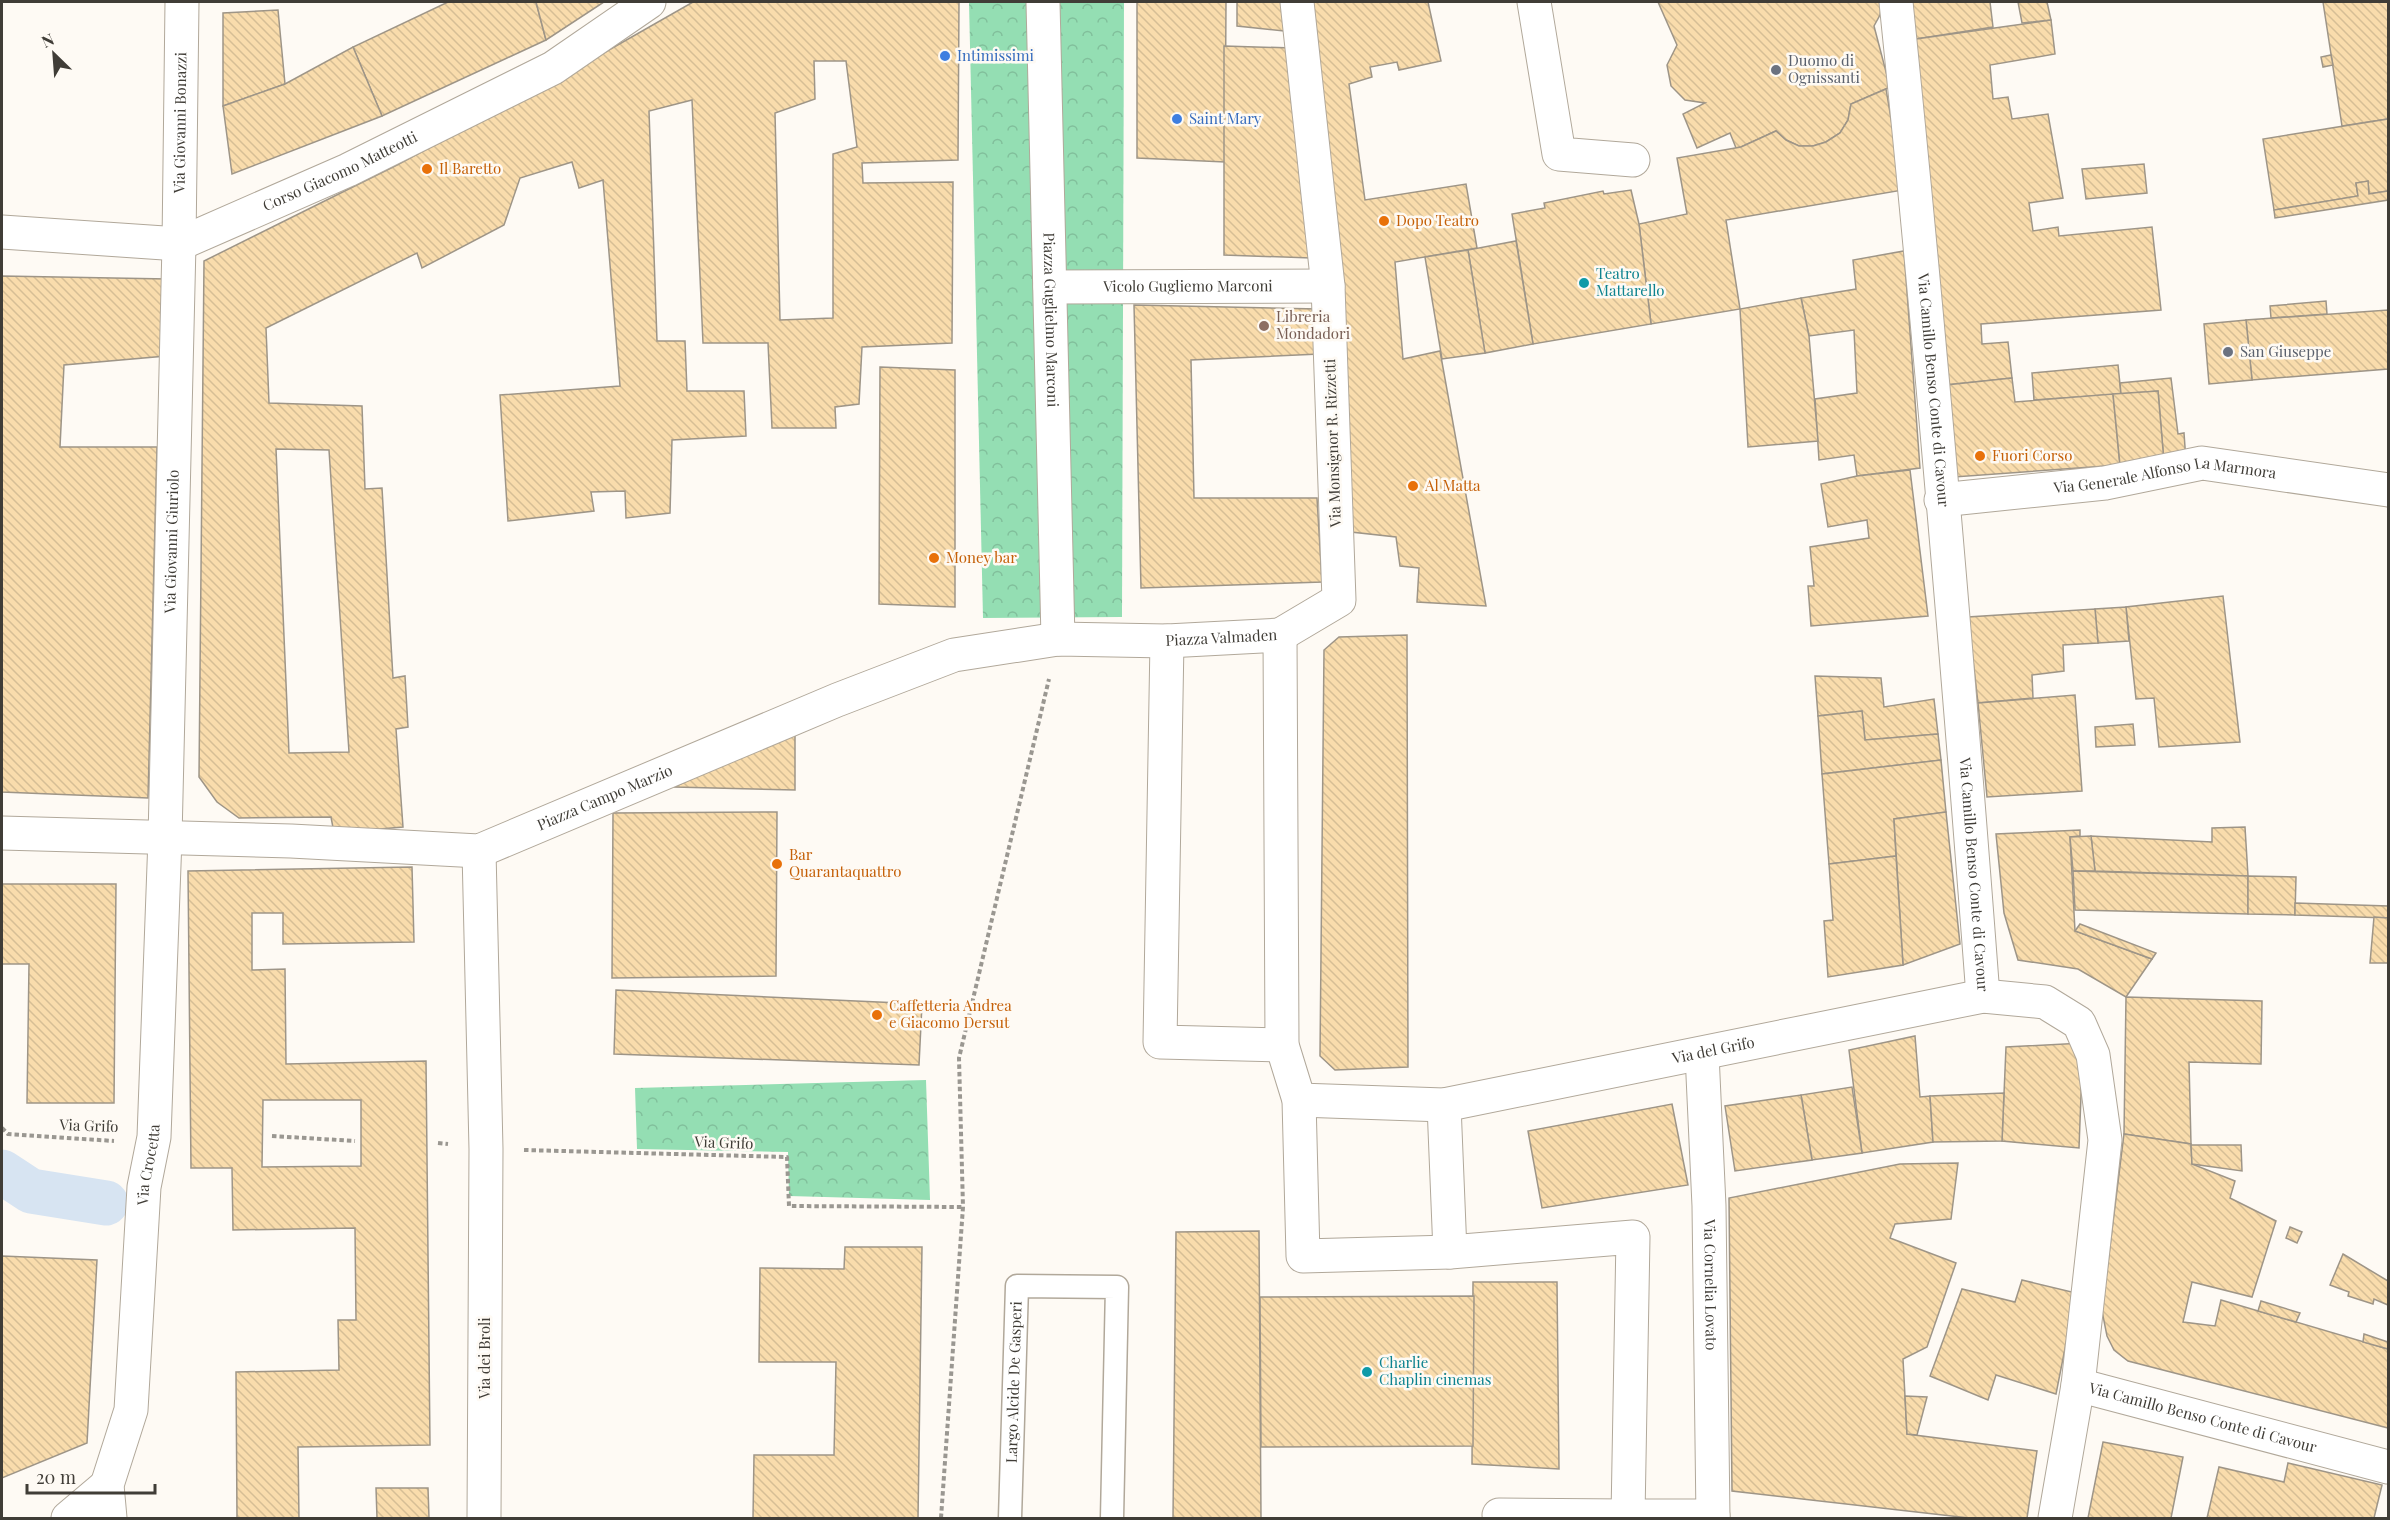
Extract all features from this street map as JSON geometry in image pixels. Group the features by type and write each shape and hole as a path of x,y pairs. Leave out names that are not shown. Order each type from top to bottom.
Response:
{"street":[{"name":"Via Giovanni Bonazzi","path":"179,244 182,2"},
{"name":"Corso Giacomo Matteotti","path":"2,232 179,244 348,170 553,68 649,2"},
{"name":"Piazza Guglielmo Marconi","path":"1043,2 1058,639"},
{"name":"Via Monsignor R. Rizzetti","path":"1280,635 1339,600 1328,286 1297,2"},
{"path":"1534,2 1559,154 1633,160"},
{"name":"Via Camillo Benso Conte di Cavour","path":"1896,2 1965,752 1983,996 2045,1002 2079,1023 2093,1055 2104,1140 2078,1385 2388,1467"},
{"name":"Via Giovanni Giuriolo","path":"165,838 179,244"},
{"name":"Vicolo Gugliemo Marconi","path":"1050,287 1328,286"},
{"name":"Via Generale Alfonso La Marmora","path":"1941,500 2105,483 2202,463 2388,490"},
{"name":"Piazza Valmaden","path":"1282,1046 1160,1042 1167,641 1280,635 1282,1046 1299,1100"},
{"name":"Piazza Campo Marzio","path":"479,851 837,700 954,655 1058,639 1167,641"},
{"path":"2,833 291,841 479,851 486,1149"},
{"name":"Via Crocetta","path":"110,1518 107,1485 131,1410 144,1187 154,1137 165,838"},
{"name":"Via del Grifo","path":"1299,1100 1444,1105 1983,996"},
{"name":"Via Cornelia Lovato","path":"1499,1515 1713,1517 1709,1206 1702,1054"},
{"path":"1299,1100 1303,1256 1450,1252 1633,1237 1628,1516"},
{"path":"1444,1105 1450,1252"},
{"name":"Via dei Broli","path":"484,1518 486,1149"},
{"path":"2055,1518 2078,1385"},
{"path":"68,1518 107,1485"}],"lane":[{"name":"Largo Alcide De Gasperi","path":"1010,1518 1017,1286 1117,1287 1112,1518"}],"path":[{"path":"941,1518 963,1207 959,1058 1058,639"},
{"name":"Via Grifo","path":"2,1128 8,1134 103,1142 154,1137"},
{"path":"272,1136 355,1142"},
{"name":"Via Grifo","path":"438,1143 486,1149 787,1157 789,1206 963,1207"}],"green space":[{"path":"969,2 1124,2 1122,617 983,618"},
{"path":"926,1080 930,1200 789,1196 788,1152 637,1149 635,1088"}],"building":[{"path":"448,2 536,2 546,40 382,116 353,47"},
{"path":"536,2 604,2 546,40"},
{"path":"693,2 959,2 958,160 862,163 863,183 953,182 952,343 862,347 859,404 835,407 836,428 772,428 768,343 703,343 692,100 649,111 657,341 685,341 687,391 744,391 746,436 672,440 670,513 626,518 625,491 591,492 594,511 508,521 500,395 620,386 603,180 579,188 572,162 520,178 504,225 422,268 417,253 266,328 269,403 362,406 365,489 382,488 393,678 405,676 408,727 396,729 403,827 334,833 331,817 239,818 217,802 199,777 204,261 397,165 565,75","holes":["814,61 846,61 857,147 833,154 833,318 780,320 775,113 815,99","276,449 329,450 349,752 289,753"]},
{"path":"1137,2 1226,2 1225,162 1137,158"},
{"path":"1237,2 1290,2 1293,32 1237,26"},
{"path":"1310,2 1428,2 1441,61 1399,70 1397,62 1370,67 1372,77 1349,84 1365,200 1466,184 1477,248 1395,262 1403,359 1440,351 1486,606 1417,602 1419,568 1400,566 1396,537 1351,532 1341,254"},
{"name":"Duomo di Ognissanti","path":"1658,2 1882,2 1880,15 1874,26 1890,87 1851,104 1848,120 1840,133 1826,142 1813,146 1799,146 1786,140 1776,131 1736,148 1730,133 1697,148 1683,114 1705,103 1685,100 1671,86 1667,65 1677,45"},
{"path":"1911,2 1990,2 1993,27 1916,39"},
{"path":"2018,2 2047,2 2051,20 2022,23"},
{"path":"2323,2 2388,2 2388,119 2342,126"},
{"path":"278,10 285,84 223,106 223,13"},
{"path":"2051,20 2055,54 1990,65 1993,99 2008,97 2012,119 2048,114 2063,198 2029,203 2033,231 2058,227 2059,236 2152,227 2161,310 1981,324 1982,344 2008,342 2012,378 1946,385 1916,39"},
{"path":"1224,46 1292,48 1311,258 1224,255"},
{"path":"353,47 382,116 232,174 223,106 285,84"},
{"path":"2331,55 2333,65 2323,67 2321,57"},
{"path":"1886,89 1903,190 1726,220 1740,309 1651,324 1639,224 1687,214 1677,158 1741,147 1776,131 1786,140 1799,146 1813,146 1826,142 1840,133 1848,120 1851,104"},
{"path":"2388,119 2388,191 2369,194 2368,181 2356,183 2358,196 2274,210 2263,139"},
{"path":"2144,164 2147,193 2086,199 2082,169"},
{"path":"2368,181 2369,194 2388,191 2388,200 2275,218 2274,210 2358,196 2356,183"},
{"name":"Teatro Mattarello","path":"1631,190 1639,224 1651,324 1533,344 1512,214 1545,208 1544,203 1603,191 1604,194"},
{"path":"1516,241 1533,344 1485,353 1468,250"},
{"path":"1468,250 1485,353 1442,359 1425,257"},
{"path":"1904,251 1920,468 1857,476 1854,455 1819,460 1815,399 1857,393 1854,330 1809,336 1801,298 1856,289 1853,260"},
{"path":"2,276 168,279 166,356 64,365 60,447 157,447 148,798 2,792"},
{"path":"1801,298 1809,336 1818,441 1748,447 1740,309"},
{"path":"2326,301 2327,314 2271,318 2270,306"},
{"path":"1134,305 1318,309 1319,354 1191,360 1194,498 1317,498 1322,582 1141,588"},
{"path":"2388,310 2388,369 2252,380 2246,320"},
{"name":"San Giuseppe","path":"2246,320 2252,380 2209,384 2204,324"},
{"path":"2118,365 2121,394 2034,400 2032,373"},
{"path":"880,367 955,370 955,607 879,604"},
{"path":"2012,378 2015,402 2113,394 2120,465 1954,477 1946,385"},
{"path":"2171,378 2178,434 2184,433 2186,461 2164,462 2158,391 2121,394 2120,383"},
{"path":"2158,391 2164,462 2120,465 2113,394"},
{"path":"1910,470 1928,616 1811,626 1808,586 1814,586 1810,547 1869,538 1867,520 1828,527 1821,484 1857,476"},
{"path":"2223,596 2240,742 2159,747 2154,698 2136,699 2126,607"},
{"path":"2126,607 2129,641 2098,643 2095,609"},
{"path":"2095,609 2098,643 2063,645 2064,671 2032,675 2033,698 1978,703 1968,617"},
{"path":"1407,635 1408,1067 1335,1070 1320,1056 1324,650 1339,637"},
{"path":"1815,676 1881,678 1884,707 1934,699 1938,734 1865,740 1862,711 1818,716"},
{"path":"2075,695 2082,791 1987,797 1978,703"},
{"path":"1862,711 1865,740 1938,734 1941,760 1822,774 1818,716"},
{"path":"2133,724 2135,745 2096,747 2095,727"},
{"path":"795,731 795,790 674,787"},
{"path":"1941,760 1946,812 1894,819 1896,856 1829,864 1822,774"},
{"path":"777,812 776,976 612,978 613,813"},
{"path":"1946,812 1960,944 1903,965 1894,819"},
{"path":"2245,827 2248,876 2095,871 2091,836 2212,842 2212,828"},
{"path":"2080,830 2080,836 2070,837 2075,931 2152,959 2126,997 2078,969 2018,960 2004,913 1996,834"},
{"path":"2091,836 2095,871 2073,871 2070,837"},
{"path":"1896,856 1903,965 1828,977 1824,921 1833,920 1829,864"},
{"path":"412,867 414,942 283,944 283,913 252,913 252,970 285,969 286,1064 426,1061 430,1445 298,1447 299,1518 237,1518 236,1372 339,1370 338,1320 356,1320 355,1228 233,1230 232,1168 191,1168 188,871","holes":["263,1100 361,1100 361,1166 262,1167"]},
{"path":"2073,871 2248,876 2248,914 2075,910"},
{"path":"2248,876 2296,877 2295,915 2248,914"},
{"path":"2,884 116,884 114,1103 27,1103 29,964 2,964"},
{"path":"2295,903 2388,906 2388,918 2295,915"},
{"path":"2374,917 2388,918 2388,963 2370,963"},
{"path":"2080,924 2156,953 2152,959 2075,931"},
{"path":"616,990 922,1004 919,1065 614,1054"},
{"path":"2126,997 2262,1001 2261,1064 2189,1062 2191,1144 2124,1134"},
{"path":"1915,1036 1920,1097 1930,1096 1933,1142 1862,1153 1849,1050"},
{"path":"2083,1043 2079,1148 2002,1141 2006,1047"},
{"path":"1852,1087 1862,1153 1812,1160 1801,1095"},
{"path":"2004,1093 2002,1141 1933,1142 1930,1096"},
{"path":"1801,1095 1812,1160 1735,1171 1725,1106"},
{"path":"1672,1104 1688,1185 1542,1208 1528,1131"},
{"path":"2124,1134 2191,1144 2192,1164 2235,1181 2230,1198 2276,1221 2252,1297 2192,1282 2183,1322 2215,1326 2221,1300 2388,1349 2388,1428 2128,1361 2114,1350 2107,1336 2102,1311"},
{"path":"2191,1145 2241,1145 2242,1171 2192,1164"},
{"path":"1958,1163 1951,1219 1895,1224 1890,1238 1956,1263 1927,1347 1903,1359 1907,1434 2037,1451 2027,1518 1969,1518 1732,1491 1729,1198 1900,1164"},
{"path":"2290,1227 2302,1232 2297,1243 2286,1238"},
{"path":"1259,1231 1261,1518 1173,1518 1176,1232"},
{"path":"845,1247 922,1247 918,1518 753,1518 754,1455 834,1455 836,1362 759,1362 760,1268 844,1269"},
{"path":"2343,1254 2388,1281 2388,1305 2374,1299 2373,1304 2348,1296 2349,1292 2330,1285"},
{"path":"2,1256 97,1260 87,1443 2,1478"},
{"path":"2022,1280 2076,1293 2056,1394 1996,1375 1988,1400 1930,1376 1962,1289 2015,1302"},
{"path":"1473,1282 1557,1282 1559,1469 1472,1464"},
{"name":"Charlie Chaplin cinemas","path":"1474,1296 1473,1446 1261,1447 1260,1297"},
{"path":"2261,1301 2300,1313 2296,1322 2258,1311"},
{"path":"2364,1334 2388,1342 2388,1349 2363,1342"},
{"path":"1905,1396 1927,1397 1917,1435 1907,1434"},
{"path":"2103,1442 2183,1457 2171,1518 2088,1518"},
{"path":"2288,1463 2382,1485 2374,1518 2207,1518 2219,1467 2284,1482"},
{"path":"376,1488 428,1488 429,1518 377,1518"}],"waterway":[{"path":"2,1172 31,1191 106,1203"}],"place":[{"name":"Intimissimi","path":"945,56"},
{"name":"Duomo di Ognissanti","path":"1776,70"},
{"name":"Saint Mary","path":"1177,119"},
{"name":"Il Baretto","path":"427,169"},
{"name":"Dopo Teatro","path":"1384,221"},
{"name":"Teatro Mattarello","path":"1584,283"},
{"name":"Libreria Mondadori","path":"1264,326"},
{"name":"San Giuseppe","path":"2228,352"},
{"name":"Fuori Corso","path":"1980,456"},
{"name":"Al Matta","path":"1413,486"},
{"name":"Money bar","path":"934,558"},
{"name":"Bar Quarantaquattro","path":"777,864"},
{"name":"Caffetteria Andrea e Giacomo Dersut","path":"877,1015"},
{"name":"Charlie Chaplin cinemas","path":"1367,1372"}]}
